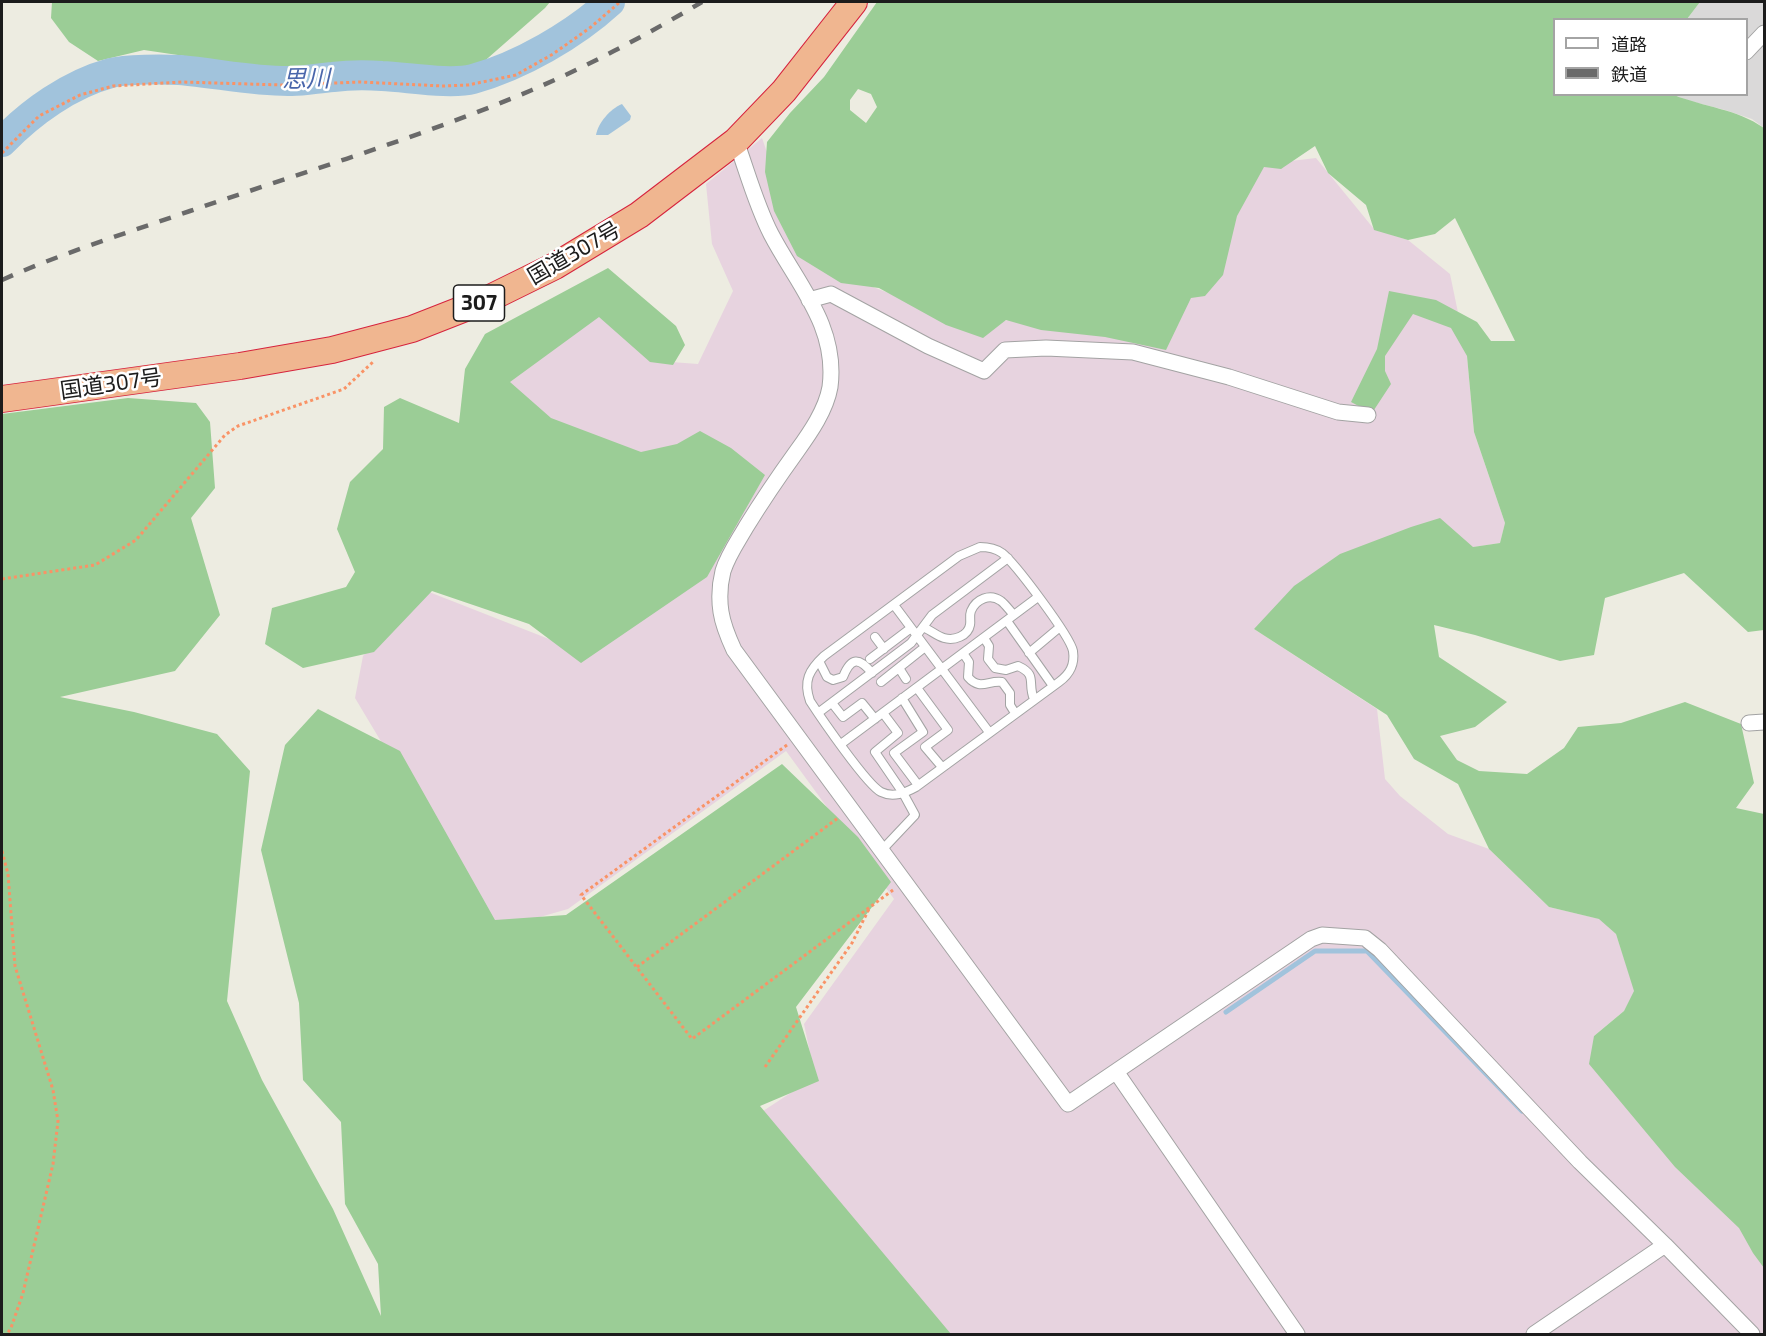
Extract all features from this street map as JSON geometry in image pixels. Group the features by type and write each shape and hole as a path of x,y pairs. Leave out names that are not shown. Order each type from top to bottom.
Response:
{"highway":[{"name":"国道307号","path":"2,399 240,366 332,350 412,328 486,300 555,266 639,215 736,141 784,91 854,2"}],"street":[{"path":"1748,50 1764,33"},
{"path":"736,141 770,232 823,325 830,347 830,389 821,412 808,435 766,495 723,570 720,610 724,628 734,650 1068,1104 1117,1073 1311,939 1322,935 1365,938 1380,950 1580,1162 1752,1335"},
{"path":"809,300 831,294 928,346 984,371 1005,350 1046,348 1133,352 1229,377 1338,412 1368,415"},
{"path":"1117,1073 1297,1335"},
{"path":"1534,1335 1665,1245"}],"lane":[{"path":"980,547 1000,552 1008,558 1060,627 1072,647 1074,659 1067,676 918,785 903,793 888,794 875,788 810,701 806,686 809,673 819,661 965,552 980,547"},
{"path":"818,713 918,636 932,615 940,608 1008,558"},
{"path":"841,744 1038,597"},
{"path":"923,627 944,638 956,639 965,634 970,625 970,614 975,603 982,598 1001,601 1029,653 1053,686"},
{"path":"894,604 989,732"},
{"path":"1029,653 1060,627"},
{"path":"870,659 912,628"},
{"path":"875,637 884,649"},
{"path":"984,638 988,646 988,659 995,668 1006,670 1018,666 1029,671 1030,690 1034,699"},
{"path":"881,682 925,647"},
{"path":"963,653 969,662 968,677 971,681 982,685 996,681 1002,682 1010,693 1010,705 1015,713"},
{"path":"819,661 827,677 833,680 843,677 848,665 852,662 859,661 872,673"},
{"path":"898,668 906,679"},
{"path":"917,688 948,730 925,747 942,767"},
{"path":"902,698 923,732 894,753 918,785"},
{"path":"832,703 843,717 862,703 875,719"},
{"path":"881,851 915,815 875,752 898,733 883,713"}],"path":[{"path":"2,153 39,116 80,94 112,86 182,82 282,84 361,82 442,86 468,84 516,75 553,54 591,27 620,2"},
{"path":"2,579 95,565 136,540 225,435 238,426 344,389 382,355"},
{"path":"798,736 581,895 692,1038 905,882"},
{"path":"637,967 851,808"},
{"path":"2,851 8,874 15,966 53,1090 58,1121 53,1164 23,1293 7,1335"},
{"path":"765,1067 852,943 870,906"}],"shaded area":[{"path":"1700,2 1764,2 1764,128 1752,119 1677,96 1748,96 1748,18 1688,18"},
{"path":"762,138 800,247 831,271 975,326 1026,317 1257,165 1316,158 1374,229 1408,240 1450,274 1467,356 1474,432 1505,523 1500,543 1474,547 1254,629 1377,709 1385,779 1400,796 1448,834 1489,849 1549,907 1600,919 1616,934 1635,991 1624,1011 1594,1036 1764,1255 1764,1334 938,1334 760,1113 815,1077 804,1024 894,899 786,751 568,909 494,930 355,698 363,656 424,590 577,650 634,465 542,427 501,383 598,312 658,361 698,364 733,291 712,244 706,184"}],"green space":[{"path":"52,2 550,2 480,65 436,71 355,69 285,77 198,58 144,50 98,61 69,42 51,18"},
{"path":"877,2 1700,2 1688,18 1553,18 1553,96 1677,96 1732,112 1764,128 1764,630 1748,632 1684,573 1605,598 1594,655 1560,661 1434,625 1439,657 1507,702 1475,727 1440,736 1457,760 1479,771 1527,774 1564,748 1578,727 1621,723 1685,702 1741,724 1754,783 1736,808 1764,814 1764,1268 1739,1228 1675,1167 1589,1064 1594,1036 1624,1011 1634,991 1616,934 1599,919 1549,907 1489,849 1458,784 1414,759 1387,715 1254,629 1294,586 1340,554 1411,527 1440,518 1473,547 1500,543 1505,523 1474,432 1467,356 1451,328 1413,314 1385,356 1385,371 1391,384 1372,413 1351,402 1377,349 1389,291 1436,300 1477,322 1491,341 1515,341 1455,218 1435,234 1408,240 1374,230 1366,205 1328,173 1315,146 1281,169 1264,167 1237,216 1223,275 1205,296 1191,298 1166,350 1105,337 1041,330 1006,320 983,338 946,325 879,288 841,283 797,256 774,211 765,172 767,142 790,113 824,77","holes":["858,89 871,94 877,107 866,123 850,110 850,100"]},
{"path":"608,268 676,326 685,345 673,365 650,362 599,317 510,382 551,418 641,452 677,444 700,431 731,448 765,475 707,577 581,663 529,624 432,591 374,652 303,668 265,644 272,608 346,587 355,572 337,529 350,482 383,449 384,407 400,398 459,423 465,369 485,334"},
{"path":"128,398 196,403 210,422 215,488 191,518 220,615 175,671 60,697 134,712 217,734 250,771 227,1001 262,1080 333,1209 381,1316 378,1264 345,1204 341,1122 303,1080 299,1003 261,850 285,745 318,709 400,751 495,920 566,915 782,764 858,837 891,882 796,1007 819,1081 760,1106 951,1334 2,1334 2,414"}],"water":[{"path":"622,104 631,116 630,120 608,135 596,135 605,117"}],"waterway":[{"name":"思川","path":"2,142 52,100 81,84 118,72 179,70 278,81 358,75 441,81 473,79 528,58 546,48 580,26 610,2"},
{"path":"1226,1012 1315,951 1367,951 1522,1111"}],"railway":[{"path":"2,280 95,244 362,154 490,107 597,60 702,2"}]}
